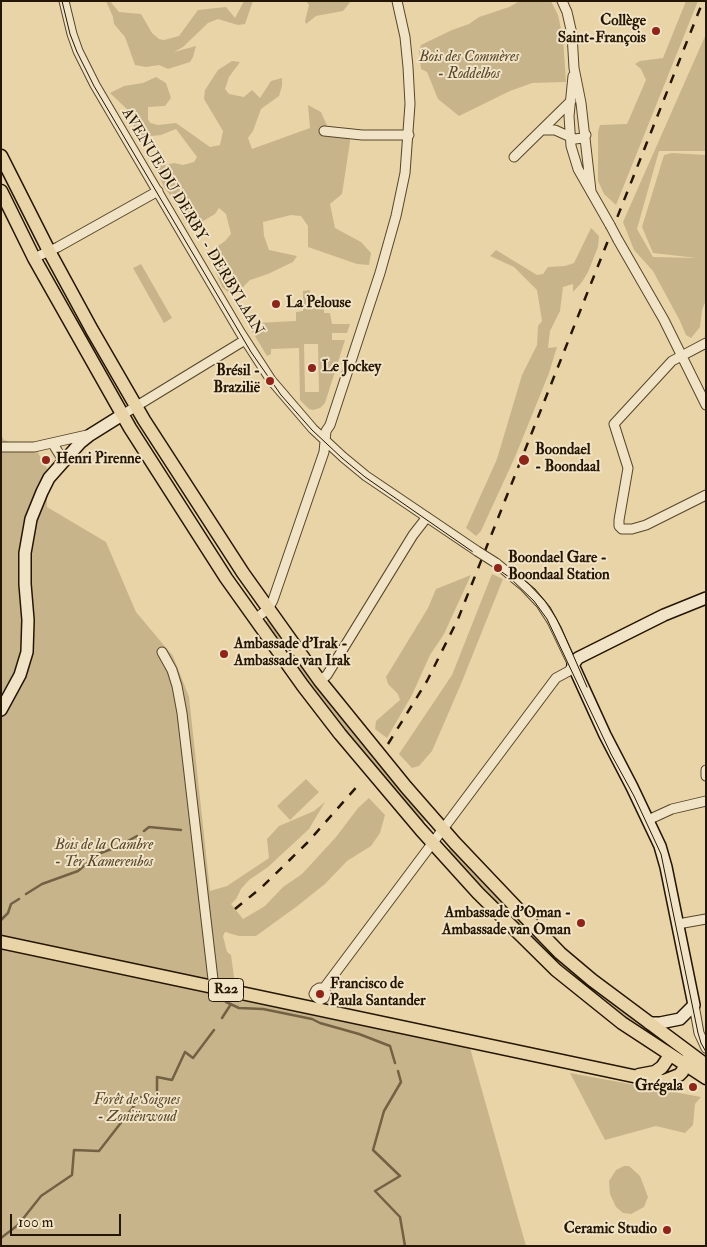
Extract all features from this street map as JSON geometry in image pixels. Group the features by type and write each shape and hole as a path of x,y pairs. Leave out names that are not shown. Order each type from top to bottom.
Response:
{"main road":[{"path":"1,156 49,251 136,406 203,514 320,681 371,746 443,829 560,953 592,980 706,1065"},
{"path":"1,191 34,258 122,415 191,524 255,619 302,686 340,734 478,893 556,970 622,1023 706,1078"},
{"name":"R22","path":"1,942 652,1080 664,1081 679,1075 686,1066"},
{"path":"670,1055 688,1051"},
{"path":"686,1066 688,1051"},
{"name":"R22","path":"636,1076 655,1072 662,1067 670,1055"}],"street":[{"name":"AVENUE DU DERBY - DERBYLAAN","path":"64,1 72,34 84,64 245,340 282,394 325,441 366,476 496,563 530,591 552,621 573,665"},
{"path":"255,619 268,609 273,600 324,452 326,431 330,425 380,273 396,216 404,179 410,104 404,31 397,1"},
{"path":"563,2 572,34 574,68 586,135 591,191"},
{"path":"574,68 570,102 570,137 576,163 664,320 706,405"},
{"path":"514,157 570,102 578,100 581,103"},
{"path":"543,130 555,130 575,139 580,139 586,135"},
{"path":"324,131 362,135 409,135"},
{"path":"576,163 578,166 584,166 587,160"},
{"path":"34,258 158,191"},
{"path":"1,710 20,675 26,652 28,620 25,553 31,520 42,492 50,478 64,460 90,434 245,340"},
{"path":"706,343 672,361 614,424 628,468 619,526 626,530 646,525 706,495"},
{"path":"1,447 34,447 90,434"},
{"path":"53,444 64,460"},
{"path":"320,681 327,675 413,535 427,517"},
{"path":"324,988 556,678 569,671 578,658 664,615 706,598"},
{"path":"162,652 172,670 182,713 214,988"},
{"path":"573,665 605,736 648,820 665,861 700,1033 706,1048"},
{"path":"706,770 706,776"},
{"path":"648,820 672,809 706,802"},
{"path":"678,924 706,919"},
{"path":"649,1023 680,1019 694,1005"}],"green space":[{"path":"106,1 110,1 119,12 141,14 152,33 159,39 164,40 179,36 198,10 226,7 235,18 244,1 253,1 245,24 238,25 218,19 208,23 183,47 174,52 196,46 190,62 168,69 159,65 146,67 135,65 125,37 114,24"},
{"path":"306,1 351,1 343,11 316,16 306,24 309,5"},
{"name":"Bois des Commères - Roddelbos","path":"520,1 551,1 558,15 563,38 566,82 532,83 510,91 459,116 438,99 427,72 421,69 419,51 421,45 469,24 479,17 509,7"},
{"path":"686,1 698,1 616,205 604,194 598,181 598,132 600,125 627,124 646,80 641,69 635,64 640,61 663,58"},
{"path":"706,34 706,151 659,151 637,229 653,257 697,258 653,253 642,227 664,155 672,153 706,155 706,300 702,310 700,327 691,338 686,335 653,271 634,250 623,222"},
{"path":"232,61 240,62 229,77 225,89 229,94 244,97 252,90 260,98 271,81 282,78 279,96 261,109 253,131 248,138 252,149 310,128 308,105 321,112 329,130 349,135 350,142 342,194 330,204 335,228 361,242 371,253 369,265 357,264 308,247 308,226 301,216 291,215 263,222 264,236 269,250 297,256 293,262 250,280 232,294 222,287 208,253 225,241 231,234 226,214 219,208 215,214 200,223 189,225 183,219 179,207 164,187 155,167 174,163 183,165 194,162 197,157 176,129 161,135 141,137 134,127 131,113 110,93 124,86 143,83 156,77 166,83 171,98 165,106 148,107 150,123 158,125 176,123 210,147 220,145 223,131 204,99 205,90 218,70"},
{"path":"591,228 599,236 598,247 582,282 573,292 573,284 563,287 560,311 550,331 548,348 557,347 549,373 515,457 481,531 476,536 466,528 497,459 522,375 537,345 538,326 542,321 537,290 514,267 490,256 496,250 537,275 543,274 548,267 565,266 574,263"},
{"path":"141,264 172,318 164,323 133,268"},
{"path":"310,290 310,306 324,306 324,313 330,313 332,324 350,324 347,333 332,333 332,340 345,340 325,403 320,408 313,410 309,409 300,400 299,348 271,349 271,354 267,356 250,328 257,323 296,321 296,312 303,311 303,291","holes":["304,344 318,344 319,392 305,392"]},
{"path":"1,435 4,440 37,451 54,480 47,494 47,507 106,542 136,612 173,656 189,697 210,891 227,886 269,858 267,839 279,826 314,811 325,802 309,829 241,889 231,904 243,919 265,906 283,887 302,874 336,837 358,808 369,798 385,815 380,833 371,846 347,861 325,884 296,907 256,936 239,936 225,932 223,936 227,952 231,955 236,992 468,1041 526,1246 1,1246"},
{"path":"492,574 503,579 461,684 432,751 419,766 412,768 399,754 452,675"},
{"path":"471,575 444,634 430,655 412,695 387,738 375,729 376,721 400,700 398,694 388,684 386,677 428,608 436,589"},
{"path":"269,619 428,818 421,824 328,713 264,623"},
{"path":"306,779 319,792 290,820 277,806"},
{"path":"453,846 487,882 659,1035 655,1041 571,980 446,852"},
{"path":"570,1073 701,1097 695,1104 693,1125 685,1133 656,1126 605,1140"},
{"path":"629,1166 640,1176 648,1197 644,1207 631,1214 623,1213 616,1207 610,1194 609,1181 616,1170"}],"waterway":[{"path":"144,831 149,827 181,830"},
{"path":"26,894 42,884 78,871 98,854 117,847 137,836"},
{"path":"1,920 8,913 11,904 19,899"},
{"path":"226,1002 239,1008 263,1009 312,1019 359,1034 390,1046 395,1063"},
{"path":"222,1018 231,1004"},
{"path":"1,1238 18,1225 41,1196 72,1175 74,1150 99,1151 141,1097 157,1098 157,1077 172,1080 185,1052 193,1058 214,1030"},
{"path":"398,1071 401,1082 384,1111 373,1150 400,1176 375,1191 400,1217 405,1246"}],"tram line":[{"path":"62,1 70,34 94,86 251,352 281,395 312,430 342,458 365,477 509,577 534,601 547,619 661,854 698,1033 706,1052"},
{"path":"513,571 535,589 550,607 561,627 587,687"}],"railway":[{"path":"388,744 427,681 458,619 703,1"},
{"path":"235,909 262,887 307,843 361,782"}],"place":[{"name":"Collège Saint-François","path":"656,31"},
{"name":"La Pelouse","path":"276,304"},
{"name":"Le Jockey","path":"312,368"},
{"name":"Brésil - Brazilië","path":"270,381"},
{"name":"Henri Pirenne","path":"46,460"},
{"name":"Boondael - Boondaal","path":"524,460"},
{"name":"Boondael Gare - Boondaal Station","path":"498,568"},
{"name":"Ambassade d'Irak - Ambassade van Irak","path":"224,654"},
{"name":"Ambassade d'Oman - Ambassade van Oman","path":"581,923"},
{"name":"Francisco de Paula Santander","path":"320,994"},
{"name":"Grégala","path":"693,1087"},
{"name":"Ceramic Studio","path":"667,1230"}],"park label":[{"name":"Bois de la Cambre - Ter Kamerenbos","path":"104,854"},
{"name":"Forêt de Soignes - Zoniënwoud","path":"137,1110"}]}
